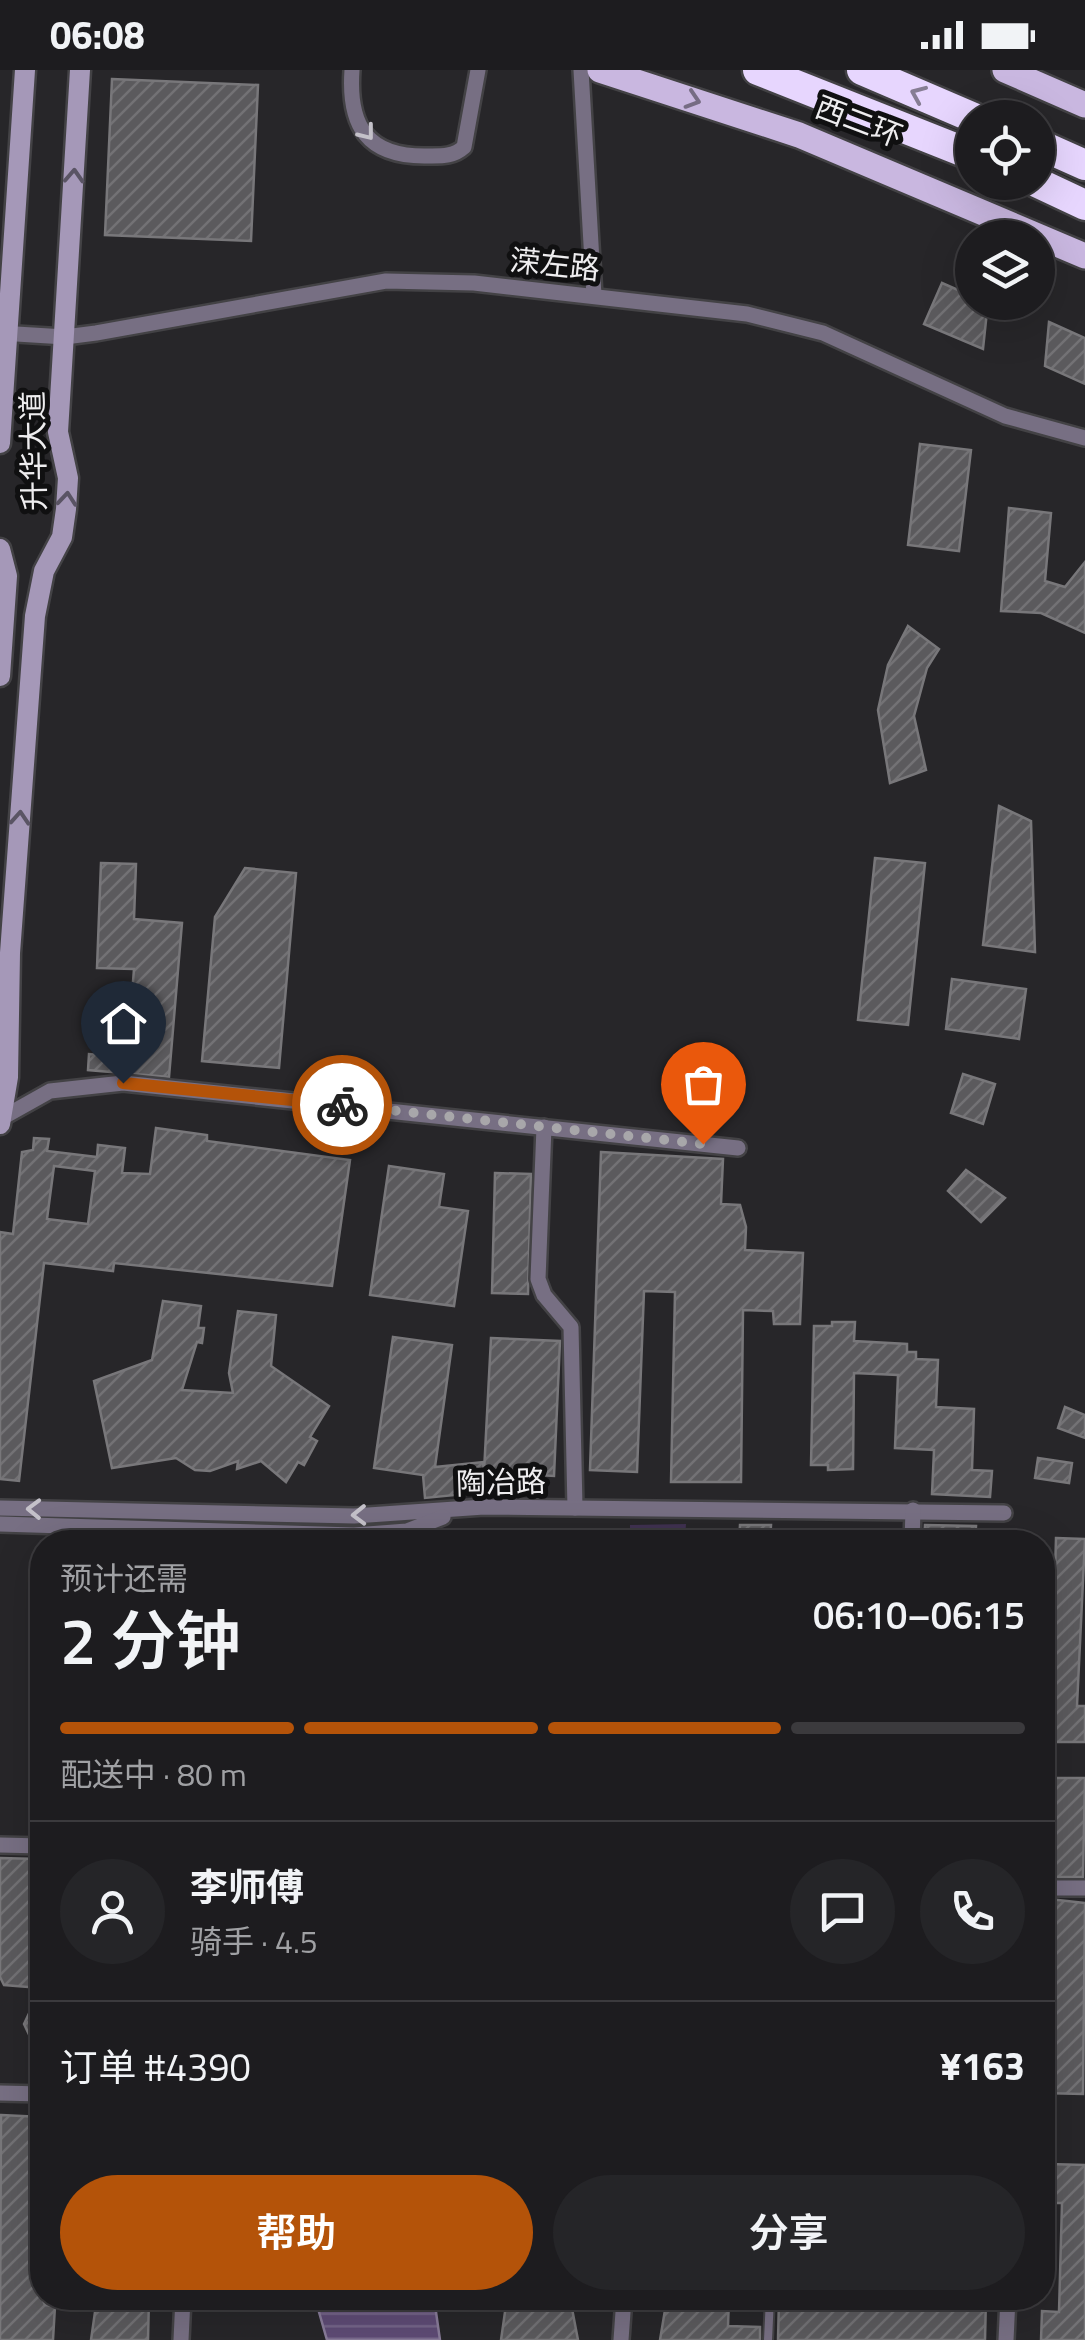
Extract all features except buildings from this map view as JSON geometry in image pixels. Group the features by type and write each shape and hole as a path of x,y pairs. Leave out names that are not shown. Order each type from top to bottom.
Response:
{"highway":[{"name":"西二环","path":"758,70 955,148"},
{"name":"西二环","path":"862,70 955,110"},
{"path":"1055,152 1085,165"},
{"path":"1055,191 1085,205"}],"main road":[{"name":"西二环","path":"600,70 799,135 1085,256"},
{"path":"1005,70 1085,105"}],"street":[{"name":"升华大道","path":"0,443 4,333 25,70"},
{"name":"升华大道","path":"1,1120 8,1078 10,954 35,616 44,570 62,537 66,509 68,478 58,432 80,70"},
{"path":"352,70 353,110 360,128 371,143 404,156 452,155 464,147 478,70"},
{"path":"581,70 594,296"},
{"name":"溁左路","path":"4,333 65,337 386,281 474,283 747,314 823,334 1005,416 1085,438"},
{"name":"升华大道","path":"0,549 7,576 0,676"},
{"path":"1,1120 50,1090 123,1083 738,1148"},
{"path":"544,1127 538,1279 544,1295 571,1327 575,1508"},
{"name":"陶冶路","path":"0,1508 354,1516 575,1508 1004,1513"},
{"path":"912,1510 912,1530"},
{"path":"410,1530 456,1511"},
{"path":"0,1524 177,1530"},
{"path":"0,1845 30,1846"},
{"path":"1055,1888 1085,1888"},
{"path":"0,2093 30,2094"},
{"path":"181,2340 182,2310"},
{"path":"621,2340 623,2310"},
{"path":"1006,2340 1007,2310"}],"lane":[{"path":"768,2340 769,2310"}],"shaded area":[{"path":"686,1524 686,1530 630,1530 630,1525"},
{"path":"318,2310 436,2310 440,2340 327,2340"}],"way so far":[{"path":"342,1105 703,1144"}],"route":[{"path":"123,1083 342,1105"}]}
